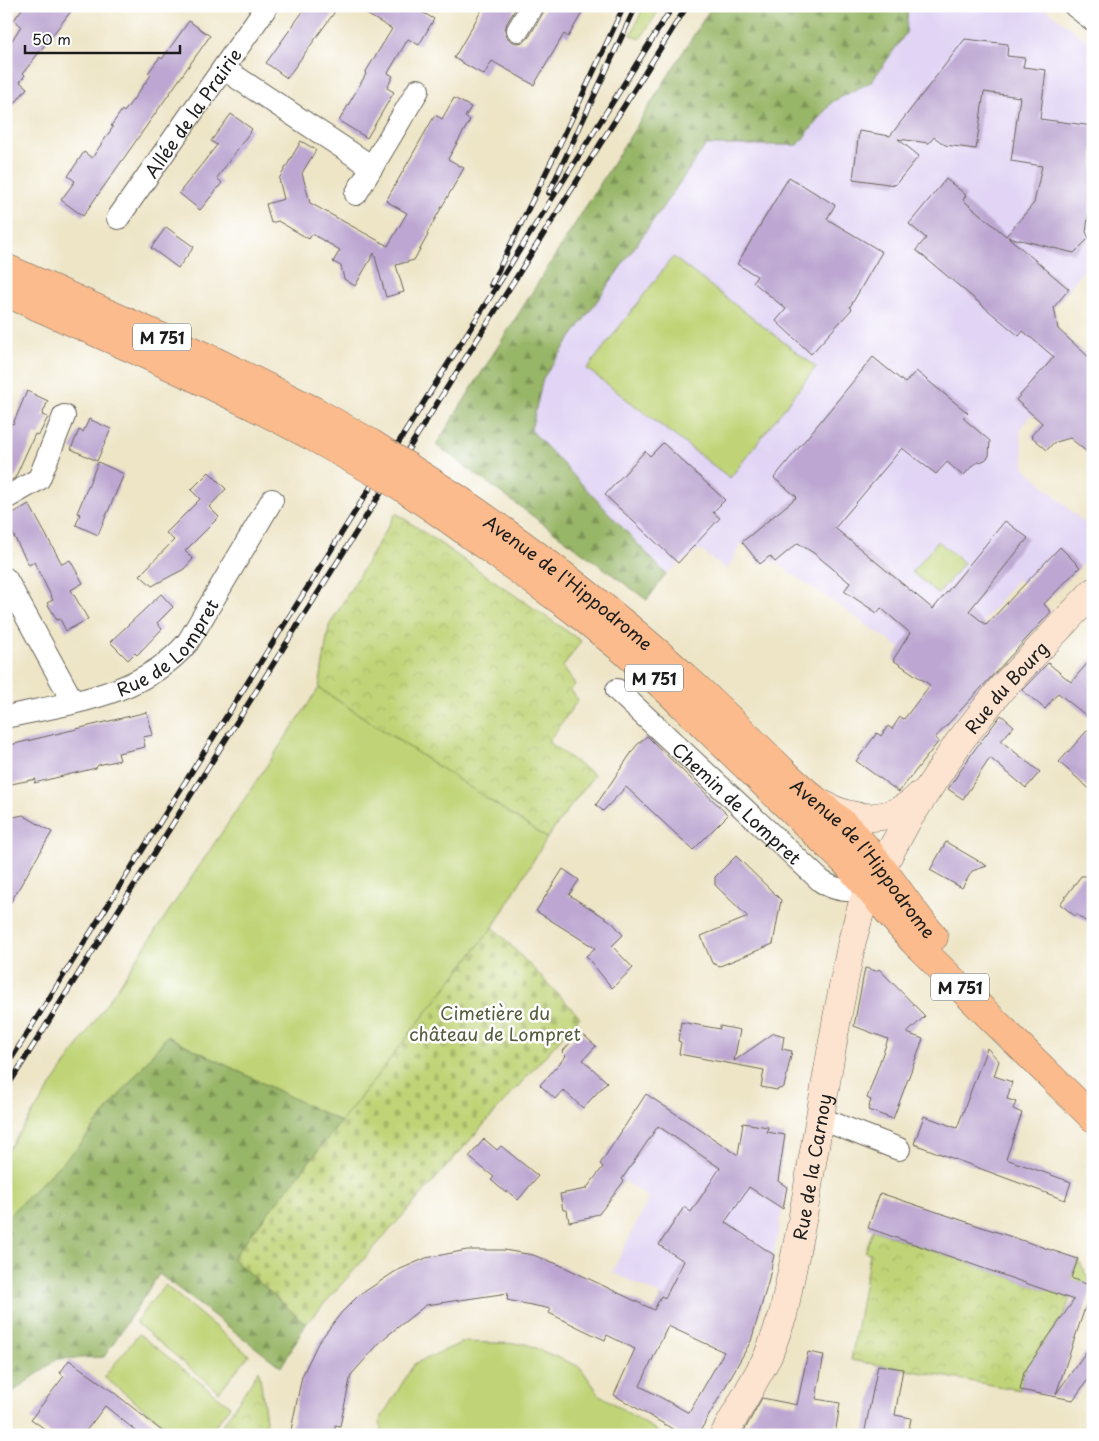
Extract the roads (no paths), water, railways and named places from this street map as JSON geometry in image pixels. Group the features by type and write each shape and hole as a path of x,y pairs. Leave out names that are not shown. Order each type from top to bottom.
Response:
{"main road":[{"name":"Avenue de l'Hippodrome","path":"6,268 211,359 313,423 403,488 453,508 572,580 697,687 791,779 844,825 874,878 918,946 1093,1118"},
{"name":"Avenue de l'Hippodrome","path":"6,293 240,398 313,423"},
{"name":"Avenue de l'Hippodrome","path":"453,508 540,585 625,652 847,864 874,878 911,910 934,937 1093,1096"}],"street":[{"name":"Allée de la Prairie","path":"118,218 267,6"},
{"path":"518,30 532,6"},
{"path":"1075,6 1093,20"},
{"path":"224,69 372,168"},
{"path":"356,194 418,90"},
{"path":"6,498 39,479 64,416"},
{"name":"Rue de Lompret","path":"6,717 105,694 132,684 158,670 188,642 272,500"},
{"path":"6,579 73,702"},
{"name":"Rue du Bourg","path":"874,878 927,789 959,742 1001,689 1093,592"},
{"name":"Chemin de Lompret","path":"617,690 821,881 828,886 847,892 874,878"},
{"name":"Rue du Bourg","path":"816,801 847,815 857,817 879,816 899,810 927,789"},
{"name":"Rue de la Carnoy","path":"724,1435 768,1356 783,1315 802,1221 852,941 862,902 874,878"},
{"path":"819,1118 900,1149"}],"railway":[{"path":"491,285 624,6"},
{"path":"549,193 636,6"},
{"path":"6,1067 673,6"},
{"path":"6,1089 687,6"}],"park label":[{"name":"Cimetière du château de Lompret","path":"495,1022"}]}
